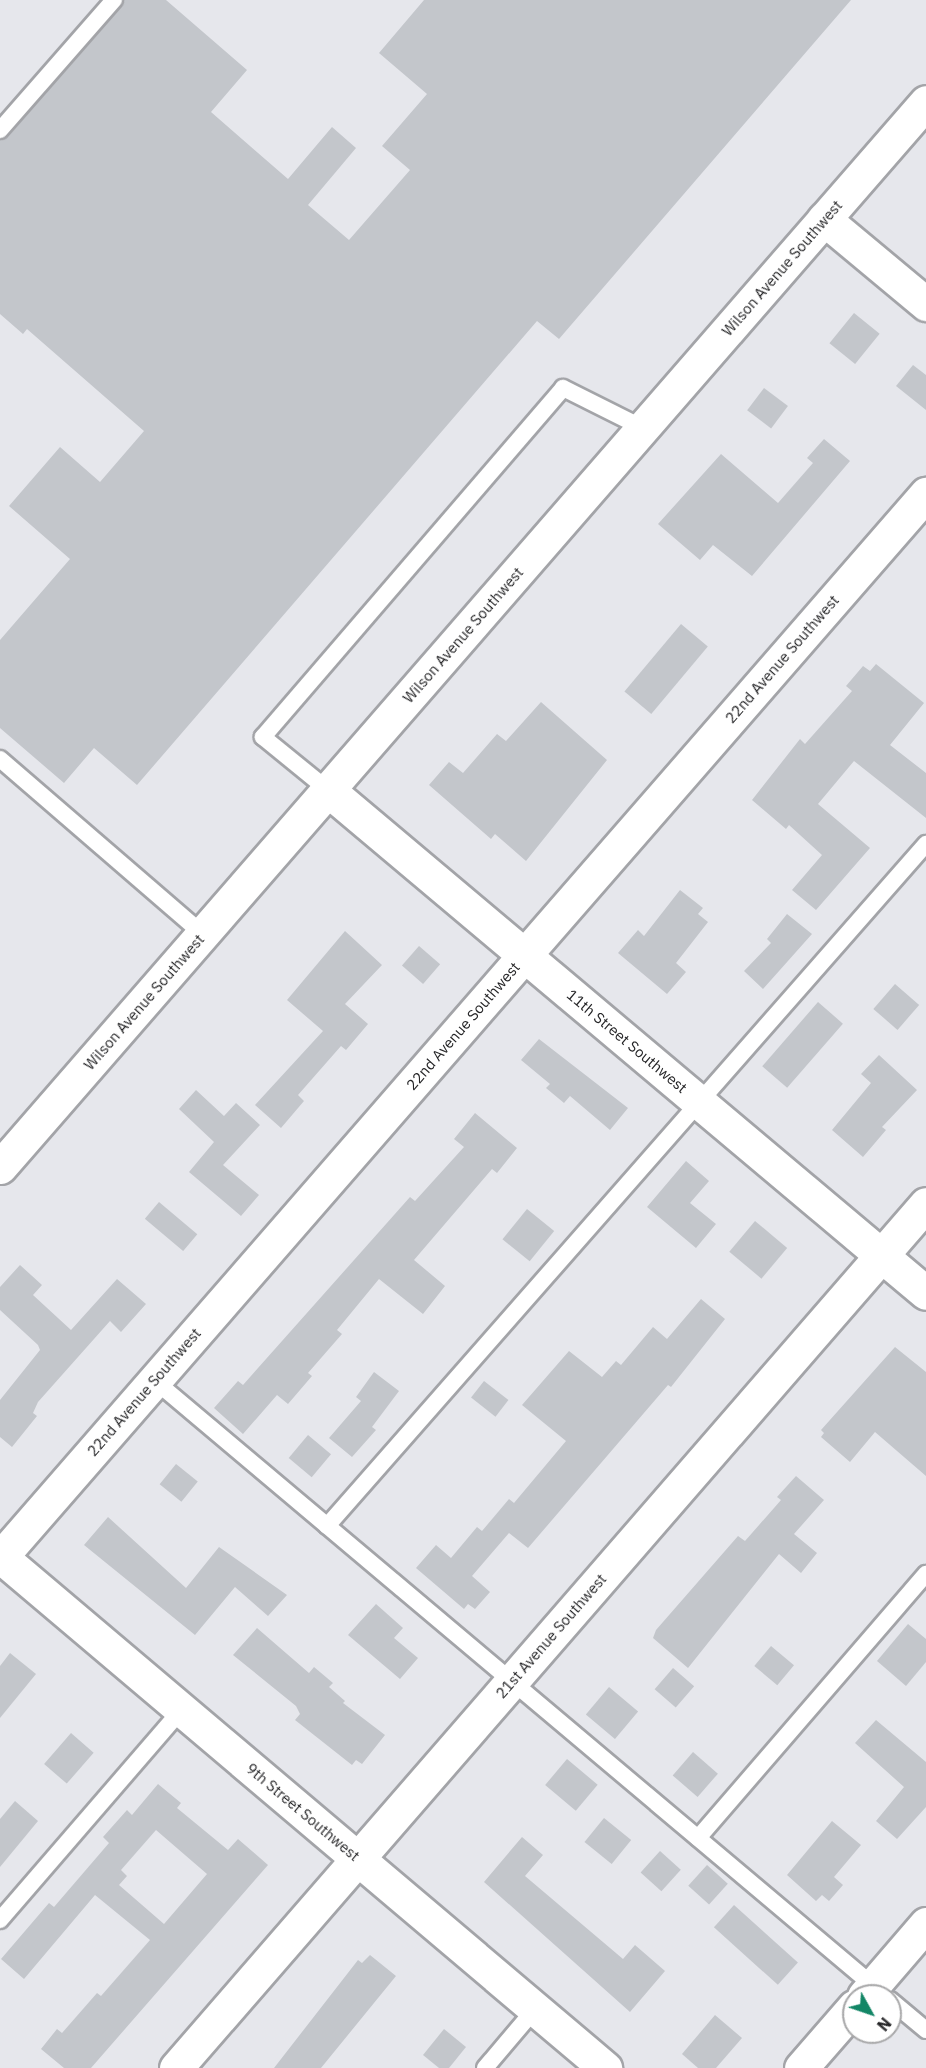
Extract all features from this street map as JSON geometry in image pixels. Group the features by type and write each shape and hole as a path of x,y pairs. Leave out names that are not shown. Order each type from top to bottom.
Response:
{"street":[{"name":"Wilson Avenue Southwest","path":"0,1167 926,102"},
{"path":"824,219 926,304"},
{"name":"22nd Avenue Southwest","path":"0,1557 926,494"},
{"name":"11th Street Southwest","path":"328,790 926,1293"},
{"name":"21st Avenue Southwest","path":"176,2068 926,1204"},
{"name":"9th Street Southwest","path":"0,1557 605,2068"},
{"path":"882,1984 926,1924"},
{"path":"801,2068 842,2028"}],"lane":[{"path":"0,130 114,0"},
{"path":"328,790 263,736 563,388 643,428"},
{"path":"0,759 203,934"},
{"path":"327,1526 926,844"},
{"path":"154,1380 698,1838 859,1984"},
{"path":"698,1838 926,1574"},
{"path":"0,1920 182,1710"},
{"path":"484,2068 535,2009"},
{"path":"902,2015 926,2030"}],"building":[{"path":"124,0 166,0 247,70 211,112 288,179 332,127 356,148 308,205 349,240 410,170 382,146 427,94 379,53 424,0 851,0 559,339 537,321 137,785 94,748 64,783 0,728 0,640 70,559 9,506 60,447 100,482 144,431 27,329 23,334 0,314 0,140 8,137"},
{"path":"854,313 880,334 855,364 829,343"},
{"path":"913,365 926,375 926,410 896,386"},
{"path":"764,388 788,406 771,428 747,410"},
{"path":"824,439 850,461 752,576 713,545 700,560 658,524 721,454 778,503 813,463 807,458"},
{"path":"681,624 708,646 651,714 624,691"},
{"path":"876,664 924,703 890,745 926,773 926,818 854,761 818,804 870,848 816,910 792,890 822,855 789,825 786,829 752,800 800,739 805,744 852,691 846,686 863,666 870,671"},
{"path":"541,702 607,760 526,861 495,834 491,839 429,785 449,762 463,773 497,734 506,741"},
{"path":"680,890 703,908 698,914 708,922 676,963 686,972 667,994 618,953 638,930 644,936"},
{"path":"787,914 812,934 763,989 744,971 771,943 767,939"},
{"path":"345,931 382,965 345,1004 368,1024 346,1050 341,1046 298,1095 304,1101 281,1128 255,1105 323,1031 287,1000"},
{"path":"419,946 440,964 423,984 402,966"},
{"path":"895,984 919,1005 898,1030 873,1009"},
{"path":"818,1002 843,1024 787,1088 762,1066"},
{"path":"539,1039 628,1108 610,1130 570,1096 564,1103 546,1088 550,1084 521,1060"},
{"path":"879,1055 917,1090 882,1127 886,1130 863,1157 832,1130 871,1083 861,1074"},
{"path":"196,1090 224,1116 236,1103 260,1125 223,1165 259,1195 241,1216 189,1172 214,1142 179,1109"},
{"path":"475,1113 517,1148 497,1173 492,1169 414,1260 445,1286 423,1314 379,1279 337,1330 342,1334 308,1373 312,1376 288,1404 277,1395 243,1434 214,1408 238,1381 243,1385 410,1197 415,1201 464,1147 454,1139"},
{"path":"686,1161 709,1181 690,1203 716,1224 696,1248 647,1207"},
{"path":"159,1202 197,1234 183,1251 145,1219"},
{"path":"527,1209 554,1231 530,1261 502,1239"},
{"path":"755,1221 787,1248 761,1279 729,1252"},
{"path":"20,1265 42,1285 33,1295 71,1330 117,1279 146,1304 121,1332 110,1321 38,1402 33,1413 37,1416 12,1447 0,1437 0,1400 40,1350 38,1345 0,1310 0,1287"},
{"path":"701,1299 725,1319 671,1387 668,1385 528,1548 509,1533 472,1576 490,1592 475,1609 468,1604 464,1609 416,1568 436,1545 451,1558 477,1527 482,1531 509,1499 514,1503 566,1441 522,1405 569,1351 602,1377 616,1361 621,1365 653,1327 667,1339"},
{"path":"895,1347 926,1372 926,1476 875,1432 850,1462 821,1437 824,1433 821,1430"},
{"path":"374,1372 399,1391 372,1427 376,1430 352,1457 329,1438 361,1401 356,1397"},
{"path":"484,1381 508,1400 495,1417 471,1398"},
{"path":"308,1435 331,1454 312,1477 289,1458"},
{"path":"176,1464 198,1482 181,1502 160,1484"},
{"path":"796,1476 824,1500 794,1534 817,1553 801,1573 779,1554 688,1668 653,1638 656,1630 738,1536 745,1541 781,1500 777,1497"},
{"path":"108,1517 186,1588 219,1547 287,1595 268,1616 235,1587 195,1635 84,1545"},
{"path":"376,1604 403,1628 394,1638 418,1658 400,1679 348,1635"},
{"path":"908,1624 926,1639 926,1662 906,1686 877,1661"},
{"path":"257,1628 309,1673 314,1667 333,1683 329,1687 345,1701 343,1703 385,1735 362,1764 356,1760 352,1765 295,1720 300,1714 296,1706 233,1655"},
{"path":"771,1646 794,1665 777,1685 754,1666"},
{"path":"10,1653 36,1674 0,1718 0,1666"},
{"path":"673,1668 694,1686 676,1708 655,1689"},
{"path":"609,1687 638,1711 615,1739 586,1715"},
{"path":"876,1720 926,1762 926,1807 897,1839 876,1821 904,1787 855,1743"},
{"path":"71,1733 94,1753 67,1784 44,1764"},
{"path":"693,1752 718,1774 698,1797 673,1775"},
{"path":"567,1759 598,1785 576,1811 545,1785"},
{"path":"158,1784 181,1803 177,1808 228,1850 238,1839 268,1865 91,2068 64,2068 41,2049 57,2029 62,2033 97,1993 101,1996 150,1940 95,1895 24,1979 1,1959 49,1903 54,1907 109,1843 103,1837 127,1810 132,1815","holes":["156,1830 207,1874 164,1924 119,1885 127,1876 121,1870"]},
{"path":"15,1801 38,1821 0,1867 0,1819"},
{"path":"604,1818 631,1840 612,1864 584,1842"},
{"path":"832,1821 861,1845 834,1877 843,1885 829,1901 822,1895 816,1901 787,1875"},
{"path":"522,1837 543,1855 525,1876 623,1959 635,1945 665,1971 630,2012 484,1882"},
{"path":"660,1851 681,1870 661,1891 641,1873"},
{"path":"707,1865 728,1884 709,1905 688,1886"},
{"path":"734,1905 798,1963 778,1985 714,1927"},
{"path":"370,1955 396,1976 321,2068 274,2068 358,1960 362,1963"},
{"path":"715,2015 742,2038 716,2068 698,2068 682,2054"},
{"path":"444,2029 466,2047 449,2068 439,2068 423,2055"}]}
